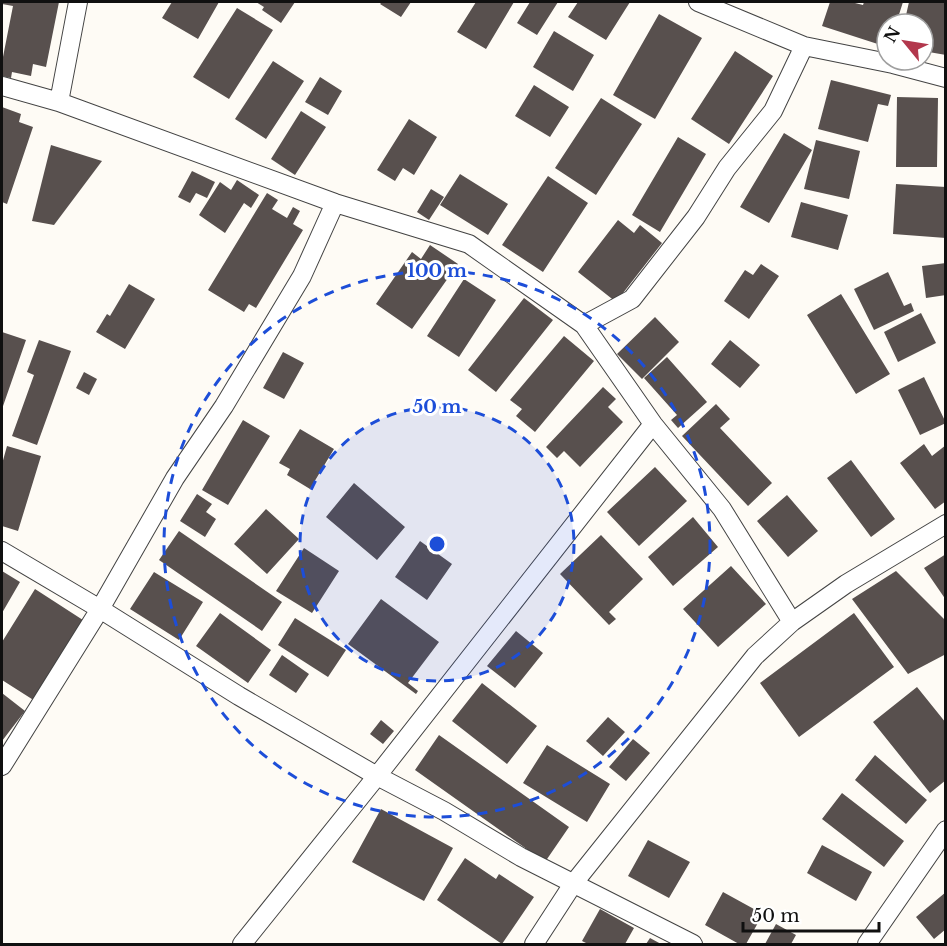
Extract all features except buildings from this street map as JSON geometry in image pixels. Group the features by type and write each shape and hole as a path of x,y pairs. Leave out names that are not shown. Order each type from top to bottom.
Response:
{"street":[{"path":"59,102 78,2"},
{"path":"703,2 804,46 893,64 945,78"},
{"path":"584,325 632,299 696,217 727,168 773,111 804,46"},
{"path":"2,86 59,102 335,203 469,244 584,325 653,423 722,509 792,622"},
{"path":"2,766 100,609 175,478 225,406 302,276 335,203"},
{"path":"242,945 653,423"},
{"path":"534,945 573,884 755,656 792,622 846,584 945,524"},
{"path":"2,551 100,609 238,696 377,776 444,811 521,857 693,945"},
{"path":"867,945 945,830"}]}
